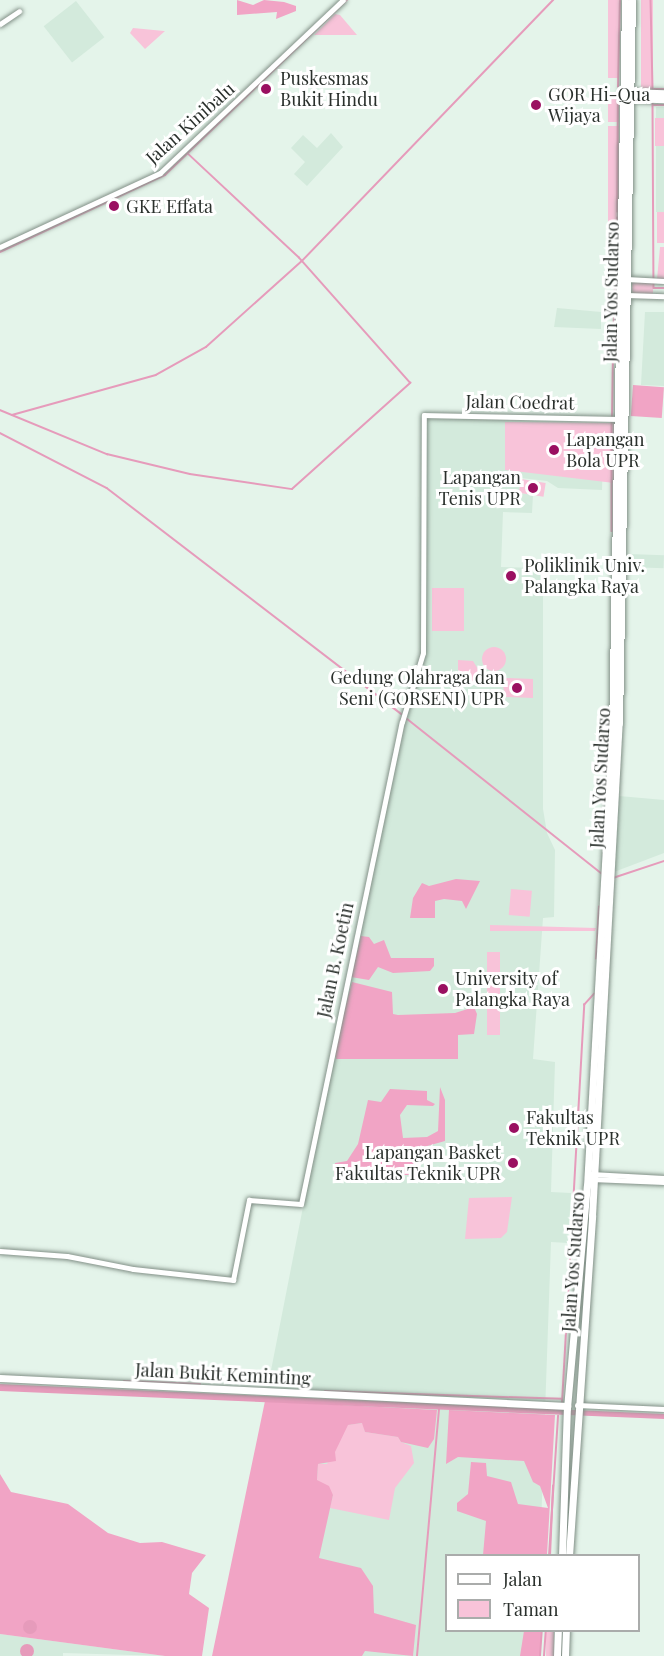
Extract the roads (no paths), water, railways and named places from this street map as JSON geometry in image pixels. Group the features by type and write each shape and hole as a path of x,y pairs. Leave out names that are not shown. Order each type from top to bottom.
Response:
{"main road":[{"name":"Jalan Yos Sudarso","path":"562,1554 577,1407 578,1346 613,779 628,1"},
{"path":"653,96 664,93"},
{"path":"626,95 653,96 664,99"},
{"name":"Jalan Yos Sudarso","path":"615,714 616,419 626,295 625,166"},
{"name":"Jalan Yos Sudarso","path":"568,1554 569,1474 567,1416 564,1406 578,1346"},
{"name":"Jalan Bukit Keminting","path":"0,1378 445,1398 564,1406"},
{"path":"557,1656 558,1632"},
{"path":"565,1656 566,1632"}],"street":[{"name":"Jalan Kinibalu","path":"0,247 160,173 343,0"},
{"path":"0,24 19,11"},
{"path":"626,279 664,280"},
{"path":"626,295 664,296"},
{"name":"Jalan Coedrat","path":"405,712 423,653 424,415 616,419"},
{"name":"Jalan B. Koetin","path":"0,1251 89,1259 130,1269 232,1280 249,1200 301,1204 405,712"},
{"path":"590,1177 664,1180"},
{"path":"577,1407 664,1409"}],"waterway":[{"path":"0,252 165,175 347,0"},
{"path":"12,415 156,375 206,347 302,261 553,0"},
{"path":"618,87 620,0"},
{"path":"651,0 653,89"},
{"path":"654,89 664,89"},
{"path":"617,212 618,94"},
{"path":"653,103 654,278"},
{"path":"653,105 664,105"},
{"path":"0,410 107,454 190,474 292,489 410,383 299,258 188,154"},
{"path":"613,348 617,218"},
{"path":"654,283 654,288 664,288"},
{"path":"612,417 613,355"},
{"path":"612,421 612,531"},
{"path":"0,433 107,488 401,714"},
{"path":"405,717 601,873"},
{"path":"613,878 664,861"},
{"path":"596,959 599,907"},
{"path":"562,1403 584,1005 594,994"},
{"path":"124,1381 200,1384"},
{"path":"325,1391 562,1399"},
{"path":"417,1656 439,1409"},
{"path":"549,1554 558,1416"},
{"path":"550,1554 553,1486"},
{"path":"540,1656 542,1632"},
{"path":"544,1656 546,1632"}],"place":[{"name":"Puskesmas Bukit Hindu","path":"266,89"},
{"name":"GOR Hi-Qua Wijaya","path":"536,105"},
{"name":"GKE Effata","path":"114,206"},
{"name":"Lapangan Bola UPR","path":"554,450"},
{"name":"Lapangan Tenis UPR","path":"533,488"},
{"name":"Poliklinik Univ. Palangka Raya","path":"511,576"},
{"name":"Gedung Olahraga dan Seni (GORSENI) UPR","path":"517,688"},
{"name":"University of Palangka Raya","path":"443,989"},
{"name":"Fakultas Teknik UPR","path":"514,1128"},
{"name":"Lapangan Basket Fakultas Teknik UPR","path":"513,1163"}]}
